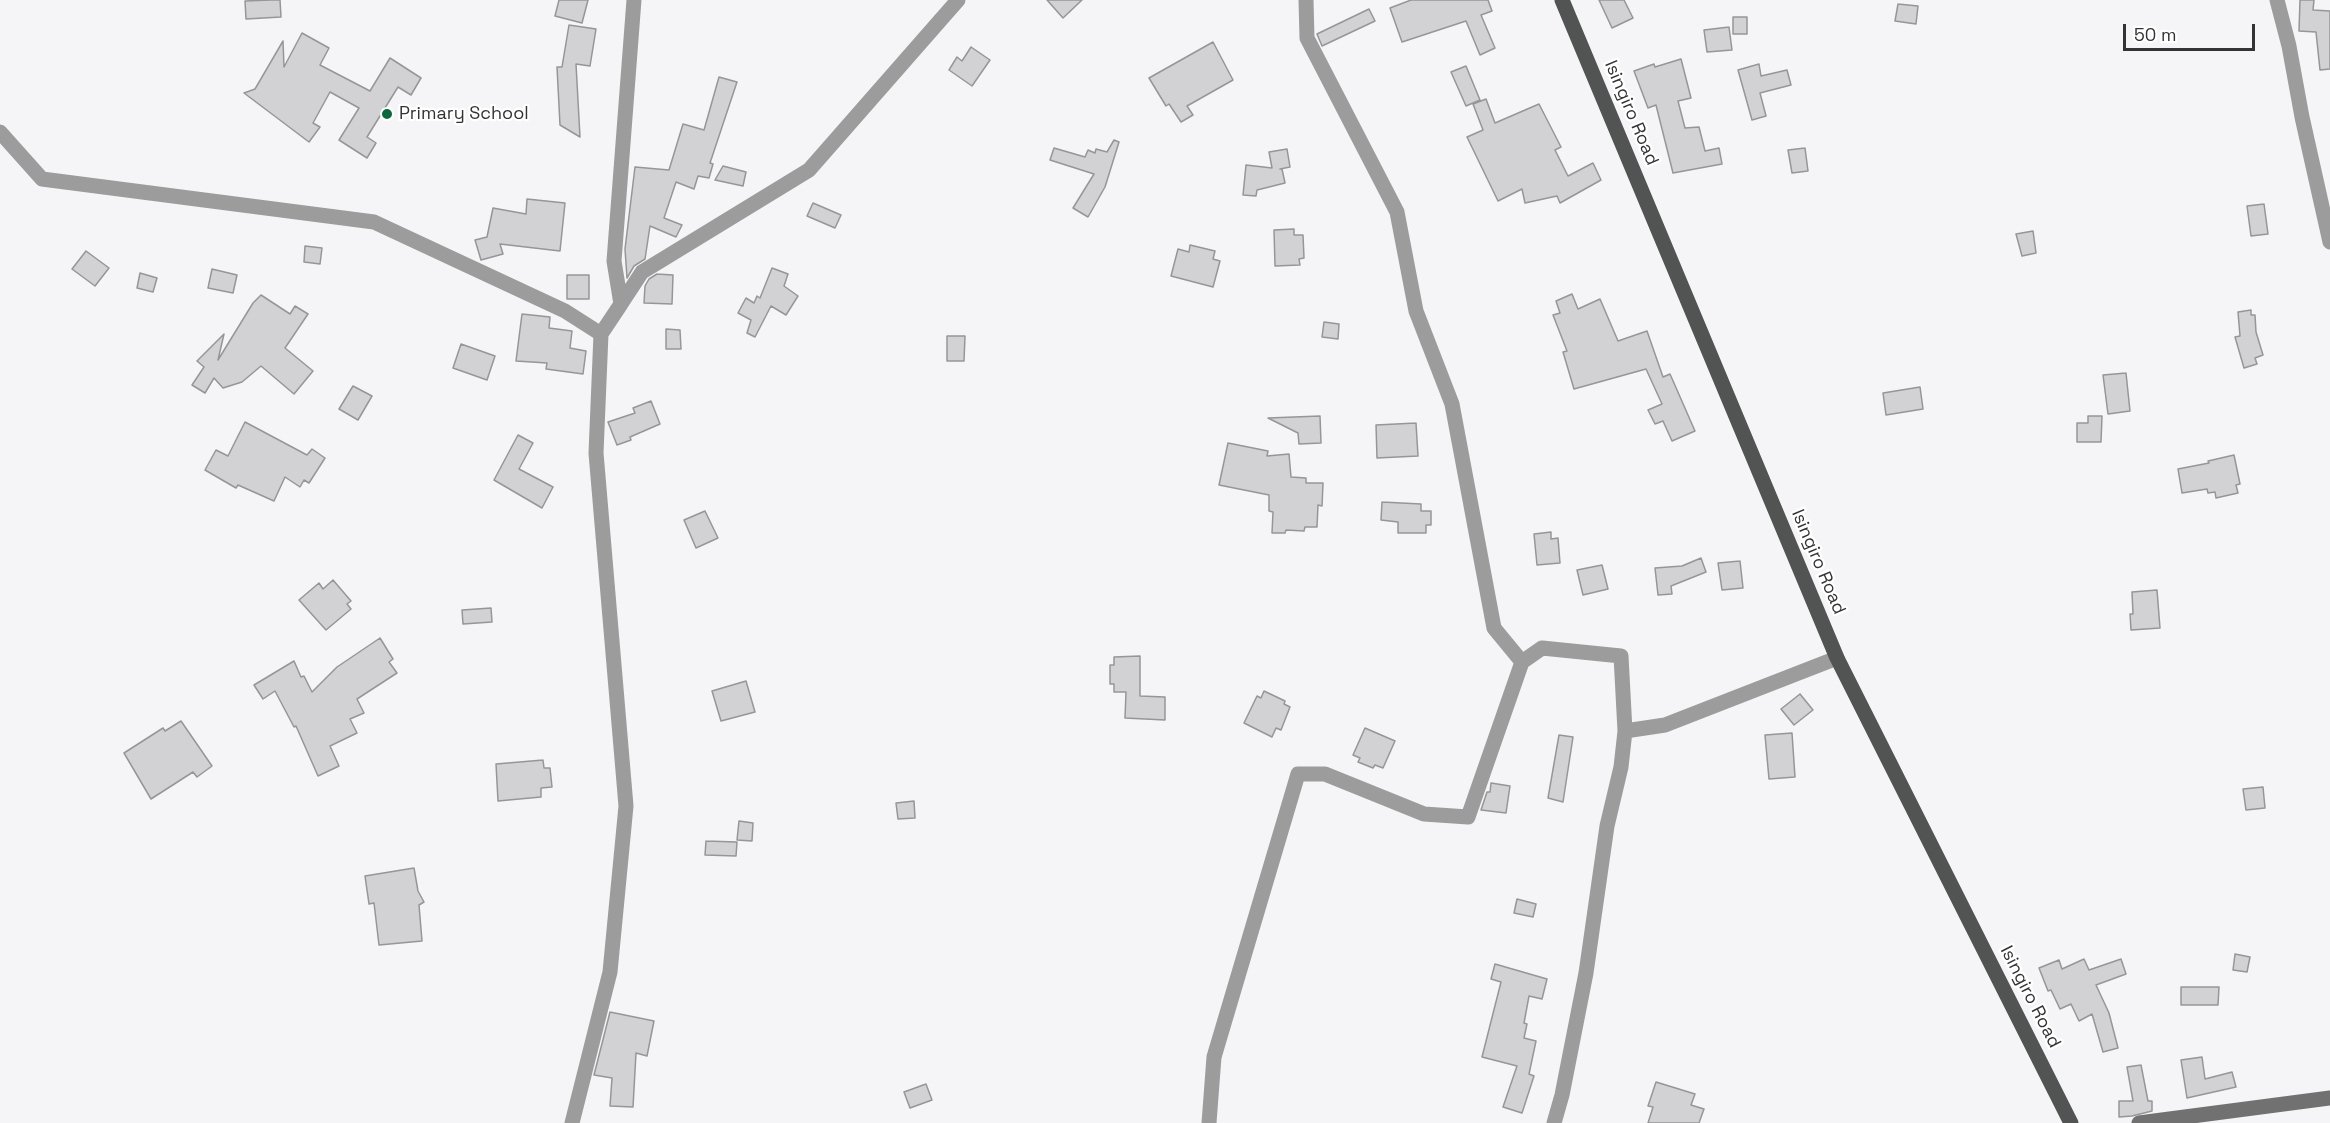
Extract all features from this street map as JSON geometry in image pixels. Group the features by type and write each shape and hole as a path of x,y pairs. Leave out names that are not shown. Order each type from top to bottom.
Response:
{"main road":[{"name":"Isingiro Road","path":"1562,0 1837,658 2071,1123"}],"street":[{"path":"621,304 614,261 634,0"},
{"path":"572,1123 610,972 626,806 596,453 601,334 642,272 809,170 958,0"},
{"path":"1306,0 1307,38 1397,212 1416,310 1452,404 1494,628 1522,662"},
{"path":"2277,0 2289,46 2330,243"},
{"path":"0,132 42,179 374,222 565,311 601,334"},
{"path":"1209,1123 1214,1057 1298,774 1324,774 1424,814 1468,817 1522,662 1542,648 1621,656 1625,731 1621,767 1607,826 1586,973 1562,1095 1554,1123"},
{"path":"1625,731 1665,725 1837,658"},
{"path":"2139,1123 2291,1105 2330,1098"}],"building":[{"path":"280,0 281,17 246,19 245,1"},
{"path":"559,0 588,0 582,23 555,16"},
{"path":"1047,0 1082,0 1063,18"},
{"path":"1411,0 1488,0 1492,11 1481,15 1495,48 1480,55 1466,21 1402,42 1390,8"},
{"path":"1599,0 1624,0 1633,18 1612,28"},
{"path":"2300,0 2314,0 2313,10 2330,11 2330,69 2320,70 2316,32 2299,31"},
{"path":"1898,4 1918,6 1916,24 1895,21"},
{"path":"1369,9 1375,21 1322,46 1317,34"},
{"path":"1733,17 1747,17 1747,34 1733,34"},
{"path":"569,25 596,29 590,66 576,64 580,137 560,125 557,67 562,67"},
{"path":"1729,27 1732,50 1707,52 1704,30"},
{"path":"302,33 329,48 320,65 370,91 390,58 421,78 411,95 398,87 367,137 376,143 367,158 339,140 359,108 330,92 313,123 320,127 309,142 244,93 255,89 283,41 284,67"},
{"path":"1213,42 1233,80 1187,106 1193,115 1181,122 1169,104 1166,106 1149,78"},
{"path":"971,47 990,60 972,86 949,70 957,57 962,61"},
{"path":"1681,59 1691,98 1678,101 1685,128 1699,127 1705,151 1719,148 1722,164 1673,173 1656,105 1648,108 1634,71 1654,64 1655,67"},
{"path":"1759,64 1761,76 1787,70 1791,85 1760,93 1766,116 1752,120 1738,70"},
{"path":"1466,66 1480,100 1466,106 1451,72"},
{"path":"719,77 737,82 710,163 713,164 709,178 698,176 694,189 676,182 664,218 682,225 676,237 650,226 645,259 634,266 627,278 625,249 635,167 669,170 683,124 704,130"},
{"path":"1486,99 1495,123 1539,104 1561,147 1555,150 1568,176 1593,163 1601,180 1560,203 1557,196 1525,203 1522,189 1498,201 1467,137 1483,130 1473,104"},
{"path":"1114,140 1119,142 1105,187 1088,217 1073,208 1094,174 1050,160 1054,148 1085,157 1088,150 1095,153 1096,149 1107,152"},
{"path":"1805,148 1808,171 1792,173 1788,150"},
{"path":"1287,149 1290,167 1280,169 1282,169 1285,183 1257,190 1256,196 1243,195 1246,165 1272,168 1269,152"},
{"path":"723,166 746,172 743,186 715,180"},
{"path":"527,199 565,203 560,251 500,244 503,254 481,260 475,240 487,237 493,208 526,214"},
{"path":"813,203 841,215 835,228 807,216"},
{"path":"2264,204 2268,234 2251,236 2247,206"},
{"path":"1294,229 1294,235 1303,235 1304,258 1299,259 1300,265 1275,266 1274,230"},
{"path":"2033,231 2036,253 2022,256 2016,234"},
{"path":"1190,245 1215,251 1213,259 1220,261 1213,287 1171,276 1178,249 1189,252"},
{"path":"305,246 322,248 320,264 304,262"},
{"path":"86,251 109,268 95,286 72,269"},
{"path":"772,268 788,274 784,286 798,296 786,315 771,306 755,337 747,333 751,320 738,313 746,298 754,303 757,296 760,298"},
{"path":"212,269 237,275 233,293 208,288"},
{"path":"140,273 157,278 153,292 137,288"},
{"path":"657,274 673,275 672,304 644,303 645,286 649,279"},
{"path":"567,275 589,275 589,299 567,299"},
{"path":"1572,294 1578,309 1600,299 1618,341 1647,331 1663,377 1670,374 1695,431 1672,441 1663,421 1655,424 1648,410 1662,404 1646,369 1574,389 1563,352 1567,351 1553,315 1560,313 1556,301"},
{"path":"261,295 290,314 295,306 308,314 285,348 313,371 294,394 261,366 242,382 223,388 214,378 205,393 192,385 204,367 197,361 224,334 218,360 253,303"},
{"path":"2251,310 2251,315 2255,315 2256,332 2263,355 2255,358 2257,364 2244,368 2235,337 2240,336 2238,312"},
{"path":"522,314 550,317 549,328 572,331 570,348 586,351 583,374 546,369 547,363 516,361"},
{"path":"1324,322 1339,324 1338,339 1322,337"},
{"path":"666,329 680,330 681,349 666,349"},
{"path":"947,336 965,336 964,361 947,361"},
{"path":"461,344 495,356 487,380 453,368"},
{"path":"2126,373 2130,411 2108,414 2103,375"},
{"path":"353,386 372,396 358,420 339,409"},
{"path":"1920,387 1923,409 1886,415 1883,393"},
{"path":"651,401 660,424 617,445 608,422 635,413 633,408"},
{"path":"1320,416 1321,443 1299,444 1298,433 1268,418"},
{"path":"2088,416 2102,416 2101,442 2077,442 2077,423 2088,423"},
{"path":"245,422 307,455 312,449 325,458 309,483 304,480 300,487 285,477 274,501 238,485 236,488 205,470 216,450 228,456"},
{"path":"1416,423 1418,456 1377,458 1376,425"},
{"path":"518,435 533,443 519,469 553,487 542,508 494,480"},
{"path":"1228,443 1268,451 1267,456 1289,454 1291,477 1306,478 1306,483 1323,483 1322,506 1318,505 1317,527 1305,527 1304,531 1286,530 1285,533 1272,533 1273,512 1269,511 1269,495 1219,485"},
{"path":"2234,455 2240,484 2236,485 2238,493 2216,498 2215,492 2208,493 2207,489 2182,493 2178,469"},
{"path":"1382,502 1421,504 1421,511 1431,511 1431,525 1426,525 1426,533 1398,533 1398,522 1381,520"},
{"path":"705,511 718,538 696,548 684,520"},
{"path":"1551,532 1551,539 1558,538 1560,563 1537,565 1534,534"},
{"path":"1701,558 1706,572 1671,586 1672,594 1658,595 1655,568 1682,566"},
{"path":"1740,561 1743,588 1722,590 1718,563"},
{"path":"1602,565 1608,589 1583,595 1577,570"},
{"path":"333,580 351,601 347,604 351,609 326,630 299,600 319,583 323,589"},
{"path":"2157,590 2160,628 2131,630 2132,592"},
{"path":"491,608 492,622 463,624 462,610"},
{"path":"380,638 393,659 389,662 397,673 357,699 364,713 350,719 357,733 330,746 339,766 318,776 296,726 294,727 275,691 263,699 254,685 294,661 301,677 304,676 312,692 337,667"},
{"path":"1140,656 1140,696 1165,697 1165,720 1125,718 1126,692 1114,692 1114,684 1110,684 1110,665 1114,665 1114,657"},
{"path":"746,681 755,712 721,721 712,691"},
{"path":"1264,691 1285,701 1284,704 1290,707 1281,730 1276,728 1272,737 1244,723 1257,696 1261,698"},
{"path":"1800,694 1813,710 1794,725 1781,709"},
{"path":"181,721 212,766 197,777 193,772 151,799 124,753 163,728 165,731"},
{"path":"1365,728 1395,741 1383,768 1375,765 1373,768 1358,762 1360,758 1353,755"},
{"path":"1792,733 1795,777 1769,779 1765,735"},
{"path":"1559,735 1573,737 1563,802 1548,798"},
{"path":"543,760 544,768 550,768 552,787 541,788 541,797 498,801 496,764"},
{"path":"1491,783 1510,786 1506,813 1481,810 1487,792 1490,792"},
{"path":"2263,787 2265,808 2246,810 2243,789"},
{"path":"914,801 915,818 898,819 896,803"},
{"path":"739,821 753,823 752,841 737,840"},
{"path":"706,841 737,842 736,856 705,855"},
{"path":"414,868 418,891 424,902 419,905 422,941 379,945 374,903 369,904 365,876"},
{"path":"1517,899 1536,904 1533,917 1514,913"},
{"path":"2235,954 2250,957 2247,972 2233,970"},
{"path":"2084,959 2089,970 2121,959 2126,974 2096,985 2109,1013 2118,1048 2103,1052 2092,1014 2079,1021 2071,1004 2060,1009 2051,990 2048,991 2039,968 2059,960 2062,969"},
{"path":"1495,964 1547,979 1542,999 1529,996 1524,1038 1536,1041 1529,1074 1534,1076 1522,1113 1503,1107 1517,1066 1482,1057 1501,982 1491,979"},
{"path":"2181,987 2219,987 2218,1005 2181,1005"},
{"path":"610,1012 654,1021 647,1056 636,1053 633,1107 610,1106 612,1078 594,1075"},
{"path":"2202,1057 2205,1079 2232,1072 2236,1087 2187,1098 2181,1060"},
{"path":"2141,1065 2148,1101 2152,1101 2152,1111 2119,1117 2119,1101 2133,1101 2127,1067"},
{"path":"1656,1082 1695,1094 1691,1105 1704,1109 1699,1123 1648,1123 1653,1107 1648,1106"},
{"path":"926,1084 932,1100 910,1108 904,1092"}],"place":[{"name":"Primary School","path":"387,114"}]}
